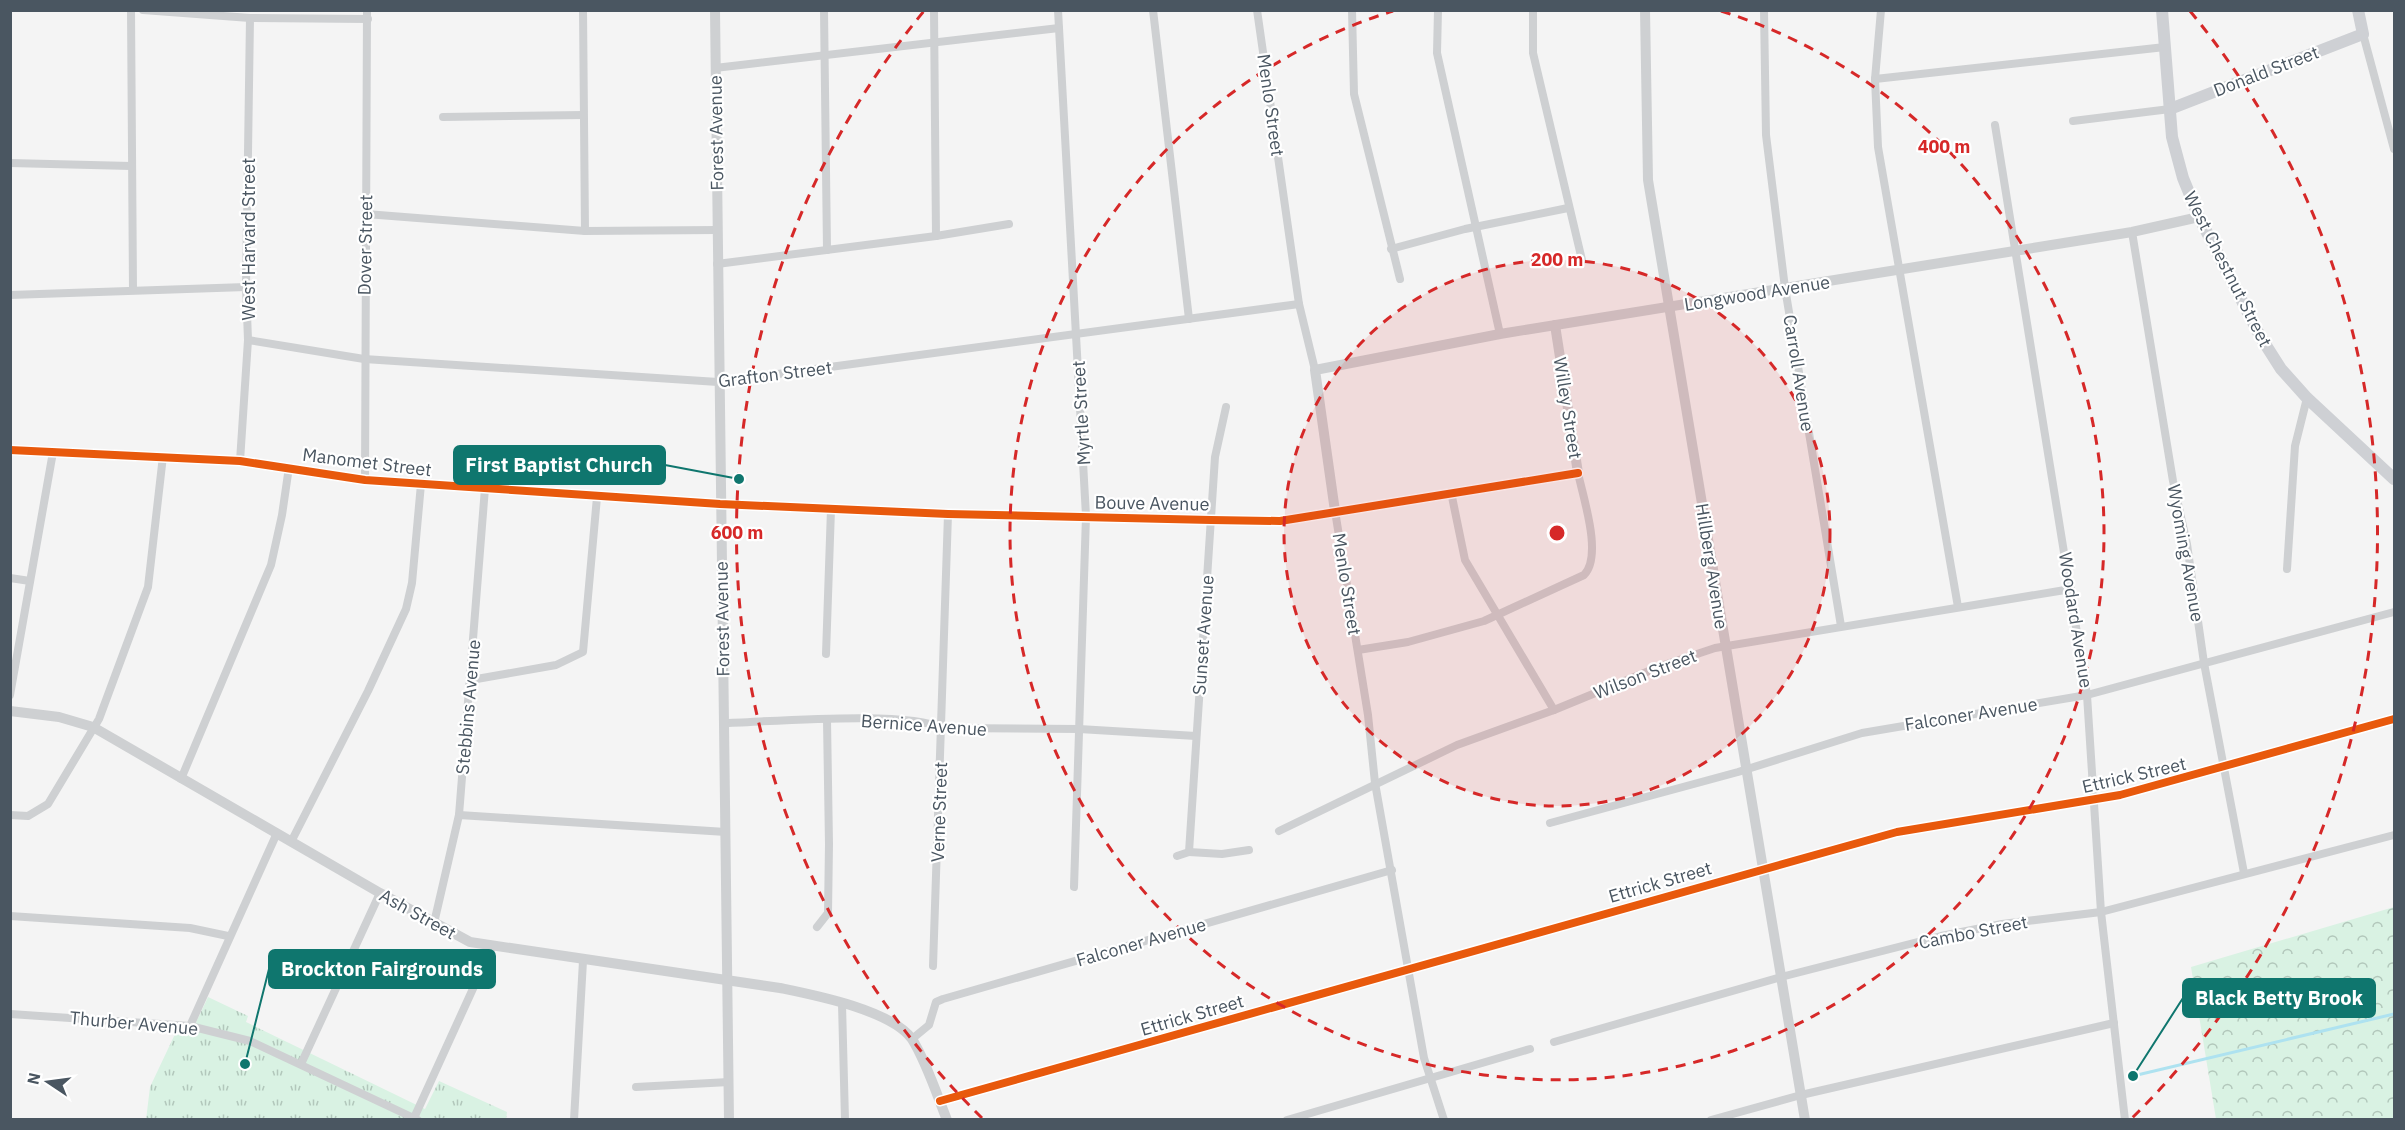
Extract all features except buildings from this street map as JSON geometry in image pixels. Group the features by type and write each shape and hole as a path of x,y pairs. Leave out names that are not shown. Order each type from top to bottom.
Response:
{"main road":[{"name":"West Chestnut Street","path":"2162,10 2170,109 2179,164 2199,218 2270,352 2307,398 2394,479"},
{"path":"2358,10 2363,34"},
{"name":"Donald Street","path":"2170,109 2363,34"}],"street":[{"path":"131,10 133,290"},
{"path":"143,10 250,18 368,15"},
{"path":"583,10 585,231"},
{"name":"Forest Avenue","path":"715,10 729,1119"},
{"path":"824,10 826,250"},
{"path":"934,10 936,236"},
{"name":"Myrtle Street","path":"1058,10 1086,516 1074,887"},
{"path":"1153,10 1189,319"},
{"name":"Menlo Street","path":"1257,10 1299,304 1315,370 1358,650 1375,783 1429,1078 1444,1119"},
{"path":"1352,10 1354,94 1400,279"},
{"path":"1438,10 1437,53 1500,334"},
{"path":"1533,10 1533,53 1582,260"},
{"name":"Hillberg Avenue","path":"1644,10 1648,180 1805,1119"},
{"name":"Carroll Avenue","path":"1764,10 1766,135 1785,288 1841,626"},
{"path":"1881,10 1875,79 1878,147 1958,607"},
{"name":"Dover Street","path":"364,480 368,15"},
{"name":"West Harvard Street","path":"240,461 248,340 246,287 250,18"},
{"path":"715,68 1059,28"},
{"path":"2363,34 2394,149"},
{"path":"1875,79 2165,47"},
{"path":"2073,121 2170,109"},
{"path":"443,117 583,115"},
{"name":"Woodard Avenue","path":"1995,125 2087,695 2101,912 2125,1119"},
{"path":"10,163 131,166"},
{"path":"1391,249 1476,226 1568,208"},
{"path":"366,214 585,231 717,230"},
{"name":"Longwood Avenue","path":"1315,370 1500,334 2132,232 2199,218"},
{"path":"717,264 936,236 1009,224"},
{"name":"Wyoming Avenue","path":"2132,232 2173,481 2187,544 2204,663 2244,873"},
{"path":"10,295 246,287"},
{"name":"Grafton Street","path":"248,340 364,359 718,382 1299,304"},
{"name":"Willey Street","path":"1500,615 1563,586 1588,571 1592,546 1555,325"},
{"path":"2287,569 2295,446 2307,398"},
{"name":"Sunset Avenue","path":"1189,852 1215,458 1226,407"},
{"name":"Manomet Street","path":"10,450 240,461 364,480 720,504"},
{"path":"10,695 53,452"},
{"path":"10,815 28,816 48,804 99,719 148,586 163,456"},
{"path":"181,779 271,565 289,467"},
{"name":"Bouve Avenue","path":"720,504 948,514 1280,520 1578,473"},
{"path":"291,842 368,691 406,609 412,583 421,484"},
{"name":"Stebbins Avenue","path":"434,923 459,815 485,488"},
{"path":"1451,492 1465,560 1500,615 1554,710"},
{"path":"471,680 556,665 583,652 597,497"},
{"path":"826,654 831,509"},
{"name":"Verne Street","path":"933,966 948,514"},
{"path":"10,578 30,581"},
{"name":"Wilson Street","path":"1279,831 1466,741 1554,710 1661,666 1725,645 2071,589"},
{"name":"Falconer Avenue","path":"1550,823 1745,770 1869,732 2087,695 2394,612"},
{"path":"1358,650 1422,638 1500,615"},
{"name":"Ash Street","path":"10,711 59,717 93,727 380,893 470,942 583,961 794,991 842,1004 890,1022 912,1040 947,1119"},
{"name":"Ettrick Street","path":"939,1101 1897,832 2093,800 2172,783 2224,766 2394,719"},
{"path":"817,927 828,913 830,844 826,720"},
{"name":"Bernice Avenue","path":"723,723 826,720 915,721 941,728 1079,729 1196,736"},
{"path":"459,815 726,832"},
{"path":"190,1026 228,936 277,833"},
{"name":"Cambo Street","path":"1554,1042 1781,977 1941,936 2002,924 2101,912 2171,896 2244,873 2394,835"},
{"path":"1177,856 1189,852 1222,854 1248,850"},
{"name":"Falconer Avenue","path":"912,1040 929,1025 936,1002 943,999 1392,870"},
{"path":"301,1064 380,893"},
{"path":"10,916 190,928 228,936"},
{"path":"416,1119 492,947"},
{"path":"574,1119 583,961"},
{"path":"842,1004 845,1119"},
{"name":"Thurber Avenue","path":"10,1014 190,1026 250,1041 416,1119"},
{"path":"1711,1119 1802,1095 2114,1023"},
{"path":"1287,1119 1530,1049"},
{"path":"636,1087 729,1082"}],"green space":[{"path":"2394,907 2394,1119 2216,1119 2191,967"},
{"path":"208,997 248,1016 246,1022 425,1109 439,1081 507,1112 506,1120 146,1120 150,1087 176,1032 191,1033"}],"waterway":[{"path":"2133,1076 2394,1014"}],"cycle path":[{"path":"10,450 240,461 365,480 720,504 948,514 1211,520 1280,521 1578,473"},
{"path":"940,1101 1897,832 2120,795 2394,719"}],"place":[{"name":"First Baptist Church","path":"739,479"},
{"name":"Brockton Fairgrounds","path":"245,1064"},
{"name":"Black Betty Brook","path":"2133,1076"}]}
